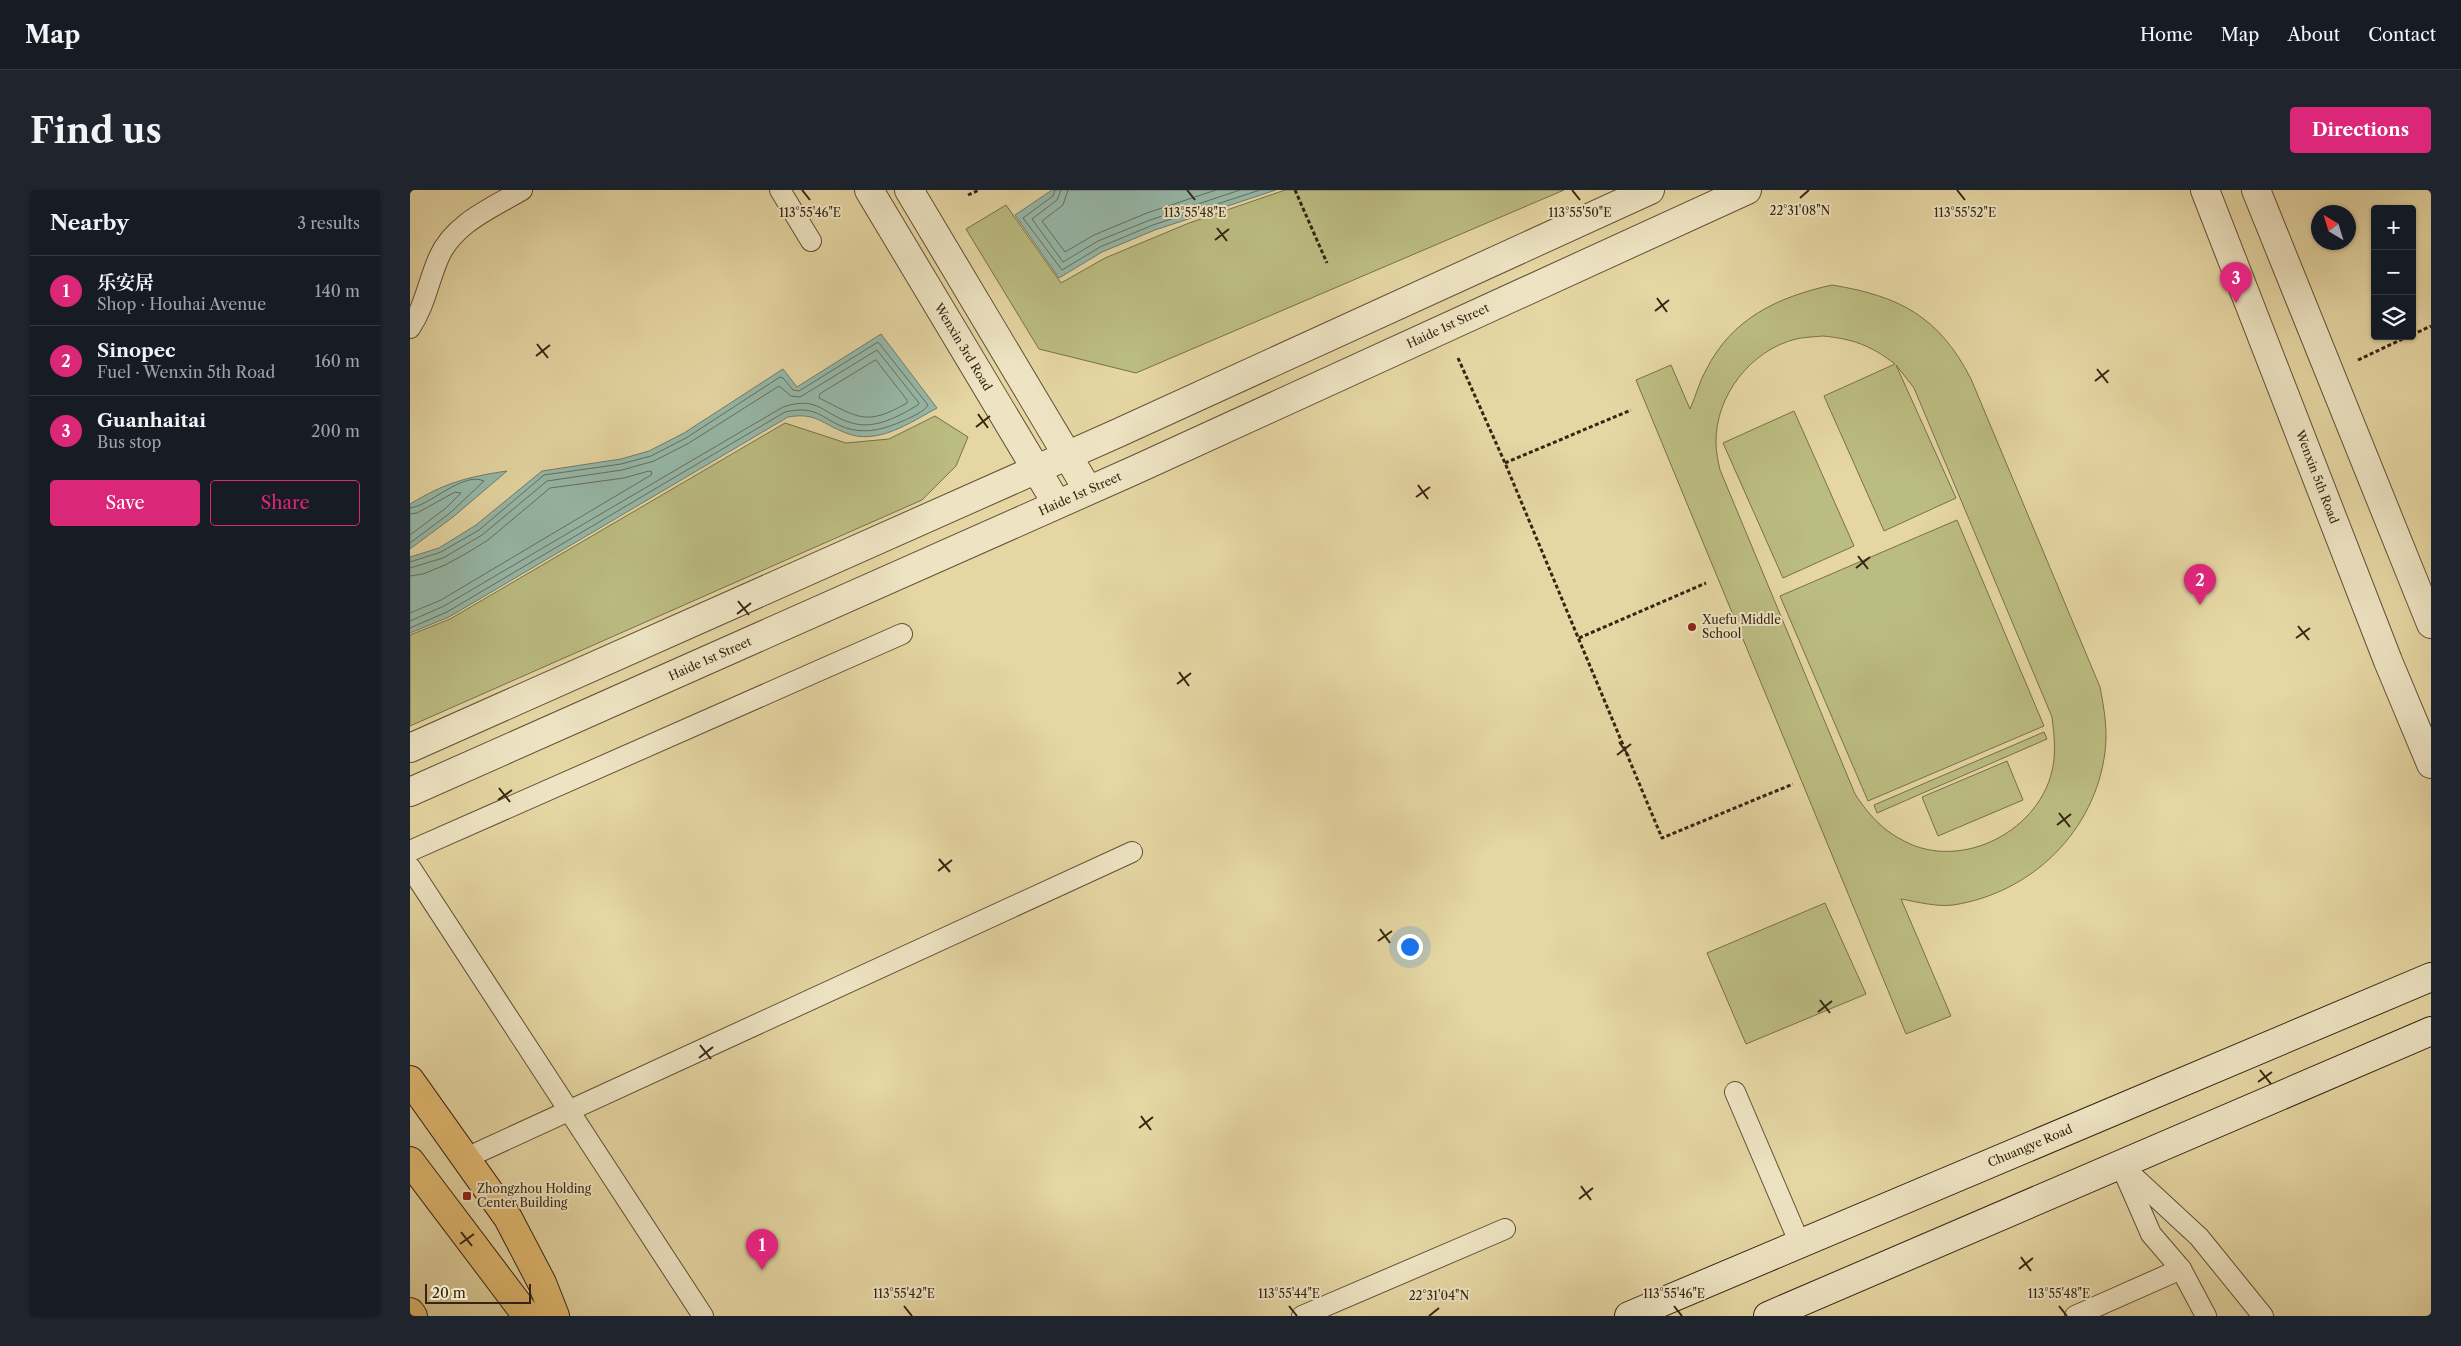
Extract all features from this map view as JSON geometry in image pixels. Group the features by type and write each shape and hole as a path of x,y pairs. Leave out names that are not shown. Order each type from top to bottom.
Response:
{"main road":[{"path":"410,1080 508,1218 535,1268 556,1316"},
{"path":"410,1161 527,1316"},
{"path":"410,1312 413,1316"}],"street":[{"name":"Wenxin 3rd Road","path":"869,190 1057,504"},
{"path":"909,190 1088,490"},
{"path":"410,748 1068,456 1650,190"},
{"name":"Wenxin 5th Road","path":"2205,190 2388,661 2431,764"},
{"path":"2256,190 2431,624"},
{"name":"Haide 1st Street","path":"410,792 1088,490 1738,192"},
{"name":"Chuangye Road","path":"1629,1316 2431,977"},
{"path":"1768,1316 2431,1032"}],"lane":[{"path":"410,328 423,308 434,269 448,240 475,218 522,190"},
{"path":"780,190 811,241"},
{"path":"410,851 902,634"},
{"path":"466,1158 1132,852"},
{"path":"410,867 703,1316"},
{"path":"1735,1092 1800,1244"},
{"path":"2120,1164 2151,1234 2181,1269 2206,1316"},
{"path":"2120,1164 2199,1236 2263,1316"},
{"path":"1302,1316 1505,1229"},
{"path":"2075,1316 2181,1269"}],"path":[{"path":"968,195 979,190"},
{"path":"1295,190 1327,263"},
{"path":"2416,334 2431,326"},
{"path":"2330,373 2402,340"},
{"path":"1456,354 1505,463 1662,838 1793,784"},
{"path":"1505,463 1632,410"},
{"path":"1579,638 1706,583"}],"green space":[{"path":"1285,190 1564,190 1136,373 1039,349 966,229 1006,205 1061,283 1105,258 1189,223"},
{"path":"1832,285 1877,295 1897,303 1915,312 1931,324 1959,357 1971,379 2100,687 2104,711 2106,744 2099,781 2088,808 2073,832 2055,854 2033,872 2009,887 1982,898 1953,905 1927,904 1901,899 1951,1016 1906,1034 1636,380 1671,365 1690,409 1701,379 1729,336 1758,312 1775,303","holes":["1834,337 1861,344 1895,364 1824,396 1884,531 1956,498 1896,365 1914,388 2052,717 2054,760 2046,789 2033,809 2016,826 1996,839 1974,848 1950,851 1927,849 1904,841 1876,821 1855,794 1720,470 1716,446 1717,425 1729,392 1739,378 1764,353 1780,345 1802,338"]},
{"path":"1794,411 1854,546 1783,578 1723,443"},
{"path":"935,416 968,437 956,466 922,500 410,726 410,635 450,619 785,423 846,443 889,439"},
{"path":"1957,520 2044,726 1868,801 1780,596"},
{"path":"2044,732 2047,739 1877,813 1874,805"},
{"path":"2007,761 2023,800 1938,836 1922,797"},
{"path":"1825,903 1866,994 1746,1044 1707,953"}],"water":[{"path":"1052,190 1276,190 1155,230 1102,252 1059,278 1015,215"},
{"path":"881,334 937,408 893,431 870,437 846,433 812,417 788,417 449,617 410,633 410,557 439,548 476,525 542,471 621,459 649,451 684,433 783,369 797,387"},
{"path":"507,471 453,517 410,549 410,504 456,482"}],"place":[{"name":"Guanhaitai","path":"2236,303"},
{"name":"Sinopec","path":"2200,605"},
{"name":"Xuefu Middle School","path":"1692,627"},
{"name":"Zhongzhou Holding Center Building","path":"467,1196"},
{"name":"乐安居","path":"762,1270"}]}
